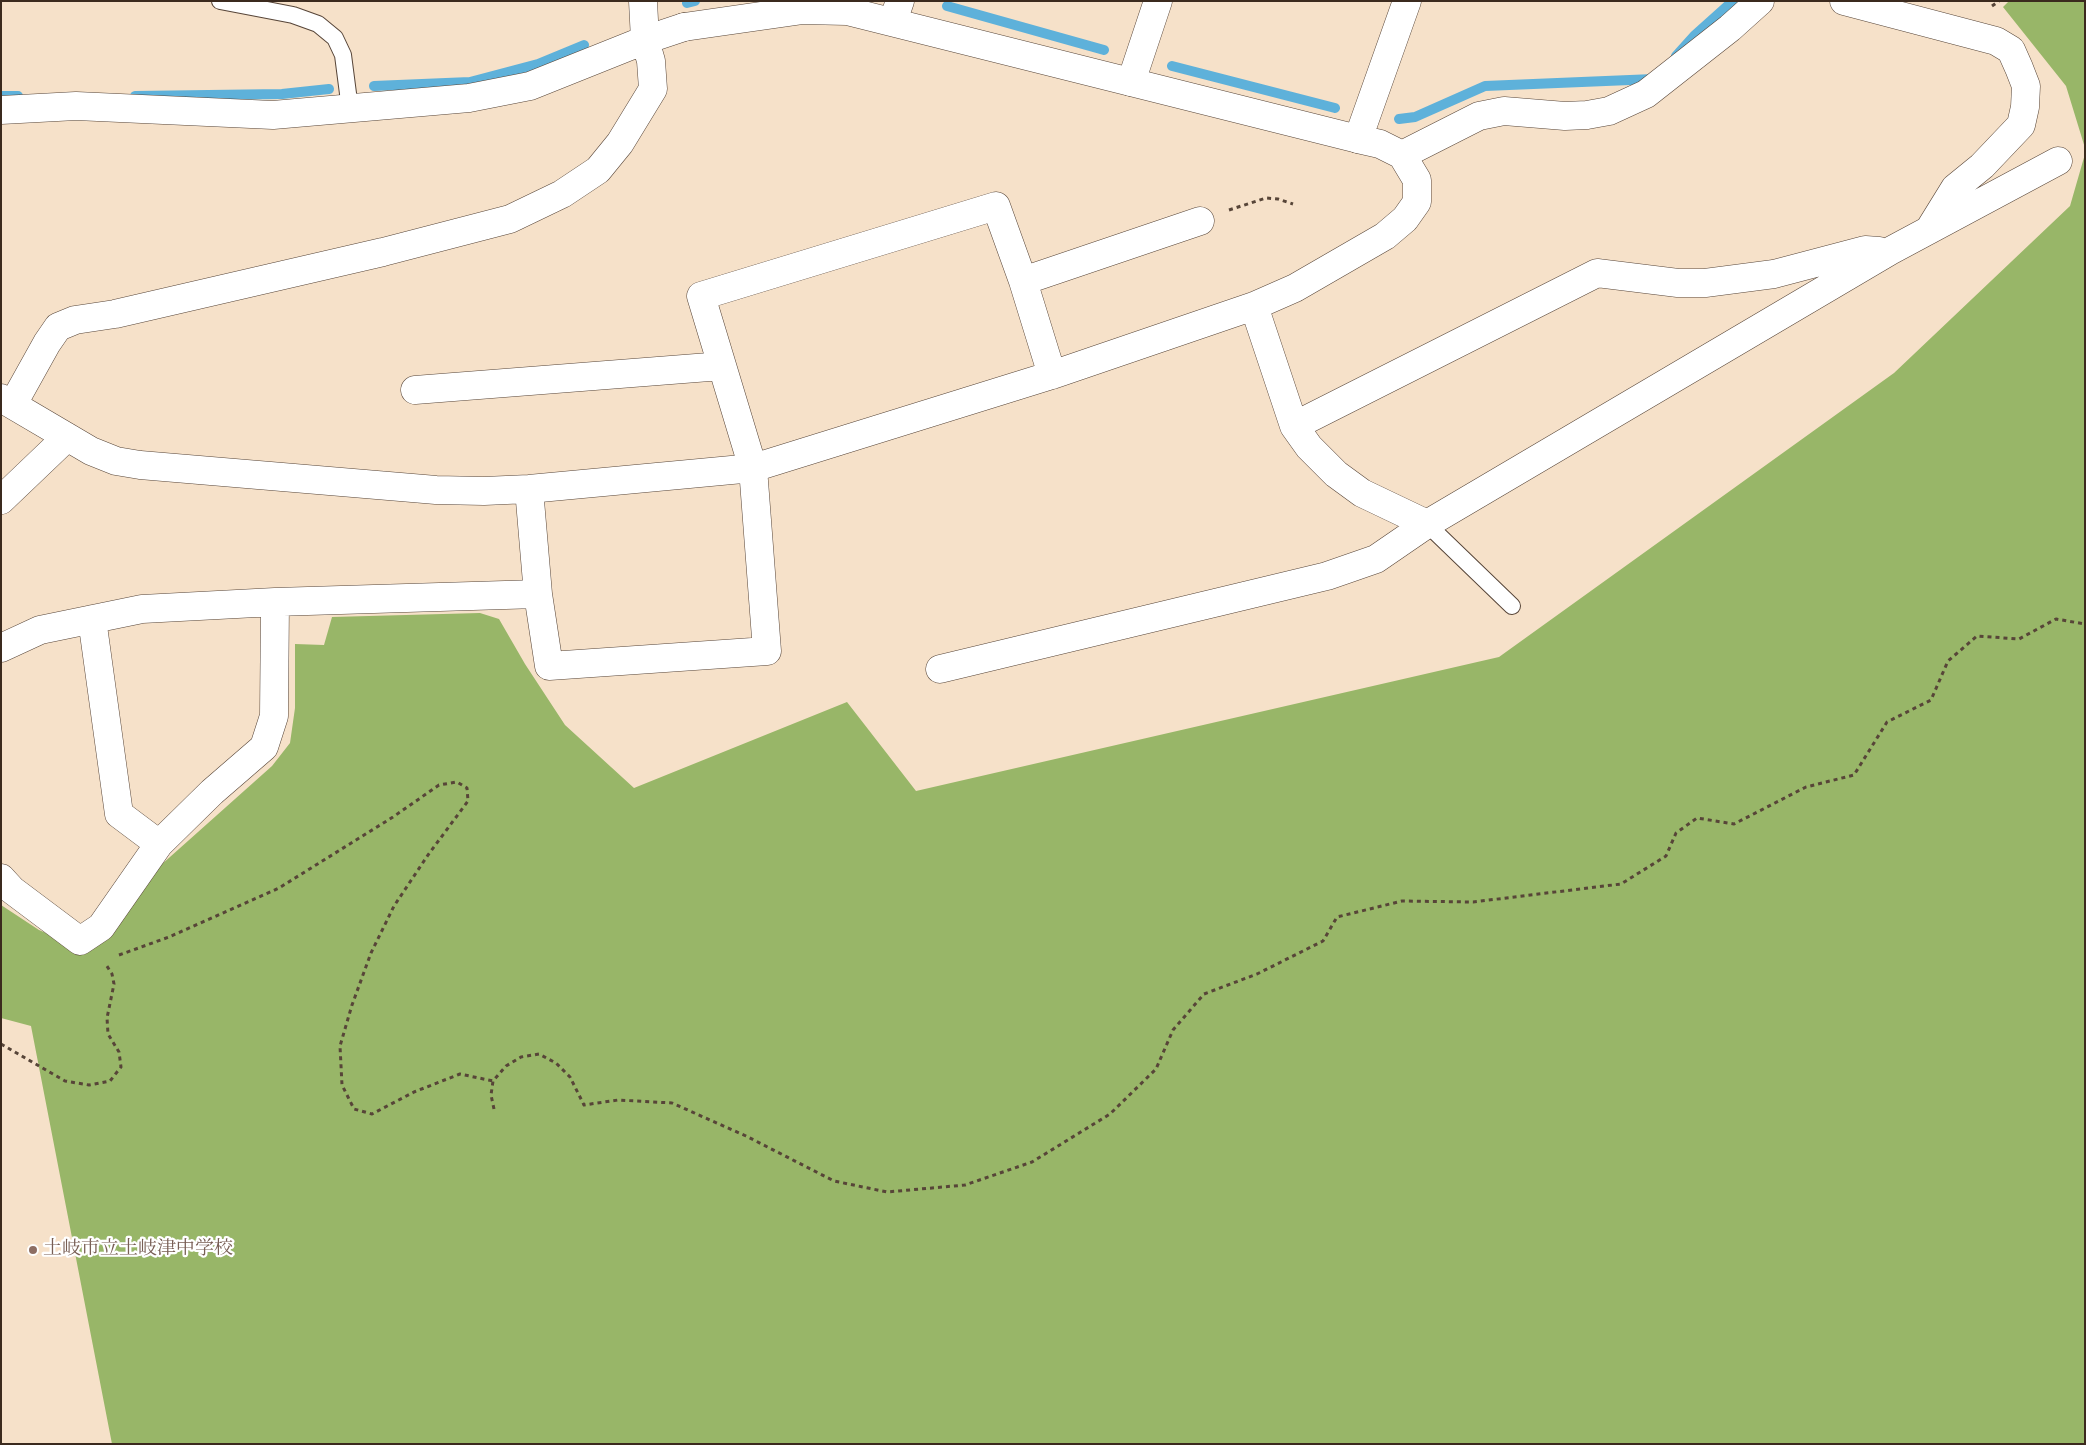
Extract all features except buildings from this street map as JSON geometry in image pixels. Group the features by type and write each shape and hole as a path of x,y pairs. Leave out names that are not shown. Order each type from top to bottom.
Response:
{"street":[{"path":"1,110 76,106 273,115 469,98 530,86 645,40 684,27 803,10 897,11 1131,82 1380,144 1402,155 1417,180 1417,202 1405,219 1386,236 1294,288 1254,306 1052,375 753,468 529,489 436,490 140,465 116,461 91,451 7,401 58,327 75,320 115,314 383,252 510,219 562,194 598,170 620,143 653,89 651,61 645,40 642,1"},
{"path":"1131,82 1158,1"},
{"path":"1358,139 1407,1"},
{"path":"1402,155 1479,116 1504,111 1587,116 1608,111 1646,94 1730,28 1760,1"},
{"path":"1844,1 1996,41 2011,50 2026,86 2025,107 2021,125 1982,166 1955,188 1929,231"},
{"path":"940,669 1326,576 1376,558 1427,524 1890,251 2058,161"},
{"path":"529,489 538,594 549,666 767,651 753,468 701,296 996,206 1023,281 1052,375"},
{"path":"1023,281 1200,220"},
{"path":"1294,426 1597,272 1670,283 1705,283 1774,274 1865,250 1890,251"},
{"path":"1254,306 1294,426 1309,447 1336,474 1362,493 1427,524"},
{"path":"416,390 722,366"},
{"path":"1,500 67,437"},
{"path":"1,648 40,630 142,609 275,602 538,594"},
{"path":"1,878 12,890 80,941 101,927 159,844 212,792 264,747 274,716 275,602"},
{"path":"92,619 120,814 159,844"}],"lane":[{"path":"220,1 293,15 318,24 329,33 335,38 343,55 350,109"},
{"path":"1427,524 1512,606"}],"path":[{"path":"1200,220 1256,199 1278,199 1293,204"},
{"path":"494,1109 491,1095 493,1081 506,1066 521,1057 539,1054 556,1063 570,1077 584,1105 618,1100 672,1103 746,1136 834,1181 870,1189 887,1192 965,1185 1032,1162 1110,1114 1156,1069 1173,1030 1204,994 1257,974 1323,941 1337,918 1402,901 1473,902 1622,884 1666,856 1676,833 1697,818 1734,824 1806,787 1854,776 1887,722 1931,700 1948,661 1977,636 2019,639 2056,619 2085,624"},
{"path":"112,958 169,937 279,888 393,817 439,785 457,782 467,788 468,801 428,855 394,906 371,953 352,1005 340,1046 342,1085 354,1109 372,1114 414,1092 460,1074 493,1081"},
{"path":"1,1044 65,1081 89,1085 110,1081 121,1067 119,1052 108,1034 107,1018 114,984 106,964 99,960 106,959"}],"green space":[{"path":"2009,1 2085,1 2085,148 2066,86 2003,7"},
{"path":"2085,154 2085,1444 112,1444 31,1026 1,1018 1,905 39,930 74,945 107,940 161,865 272,766 290,743 295,708 295,644 324,645 332,617 480,613 499,619 525,664 565,725 634,788 847,702 916,791 1499,657 1894,373 2070,206"}],"waterway":[{"path":"687,3 695,1"},
{"path":"1676,56 1694,36 1733,1"},
{"path":"947,6 1104,50"},
{"path":"374,86 470,82 538,64 584,45"},
{"path":"1172,66 1335,108"},
{"path":"1399,119 1415,117 1485,86 1654,79"},
{"path":"135,96 282,94 329,89"},
{"path":"1,96 18,96"}],"place":[{"name":"土岐市立土岐津中学校","path":"33,1250"}]}
